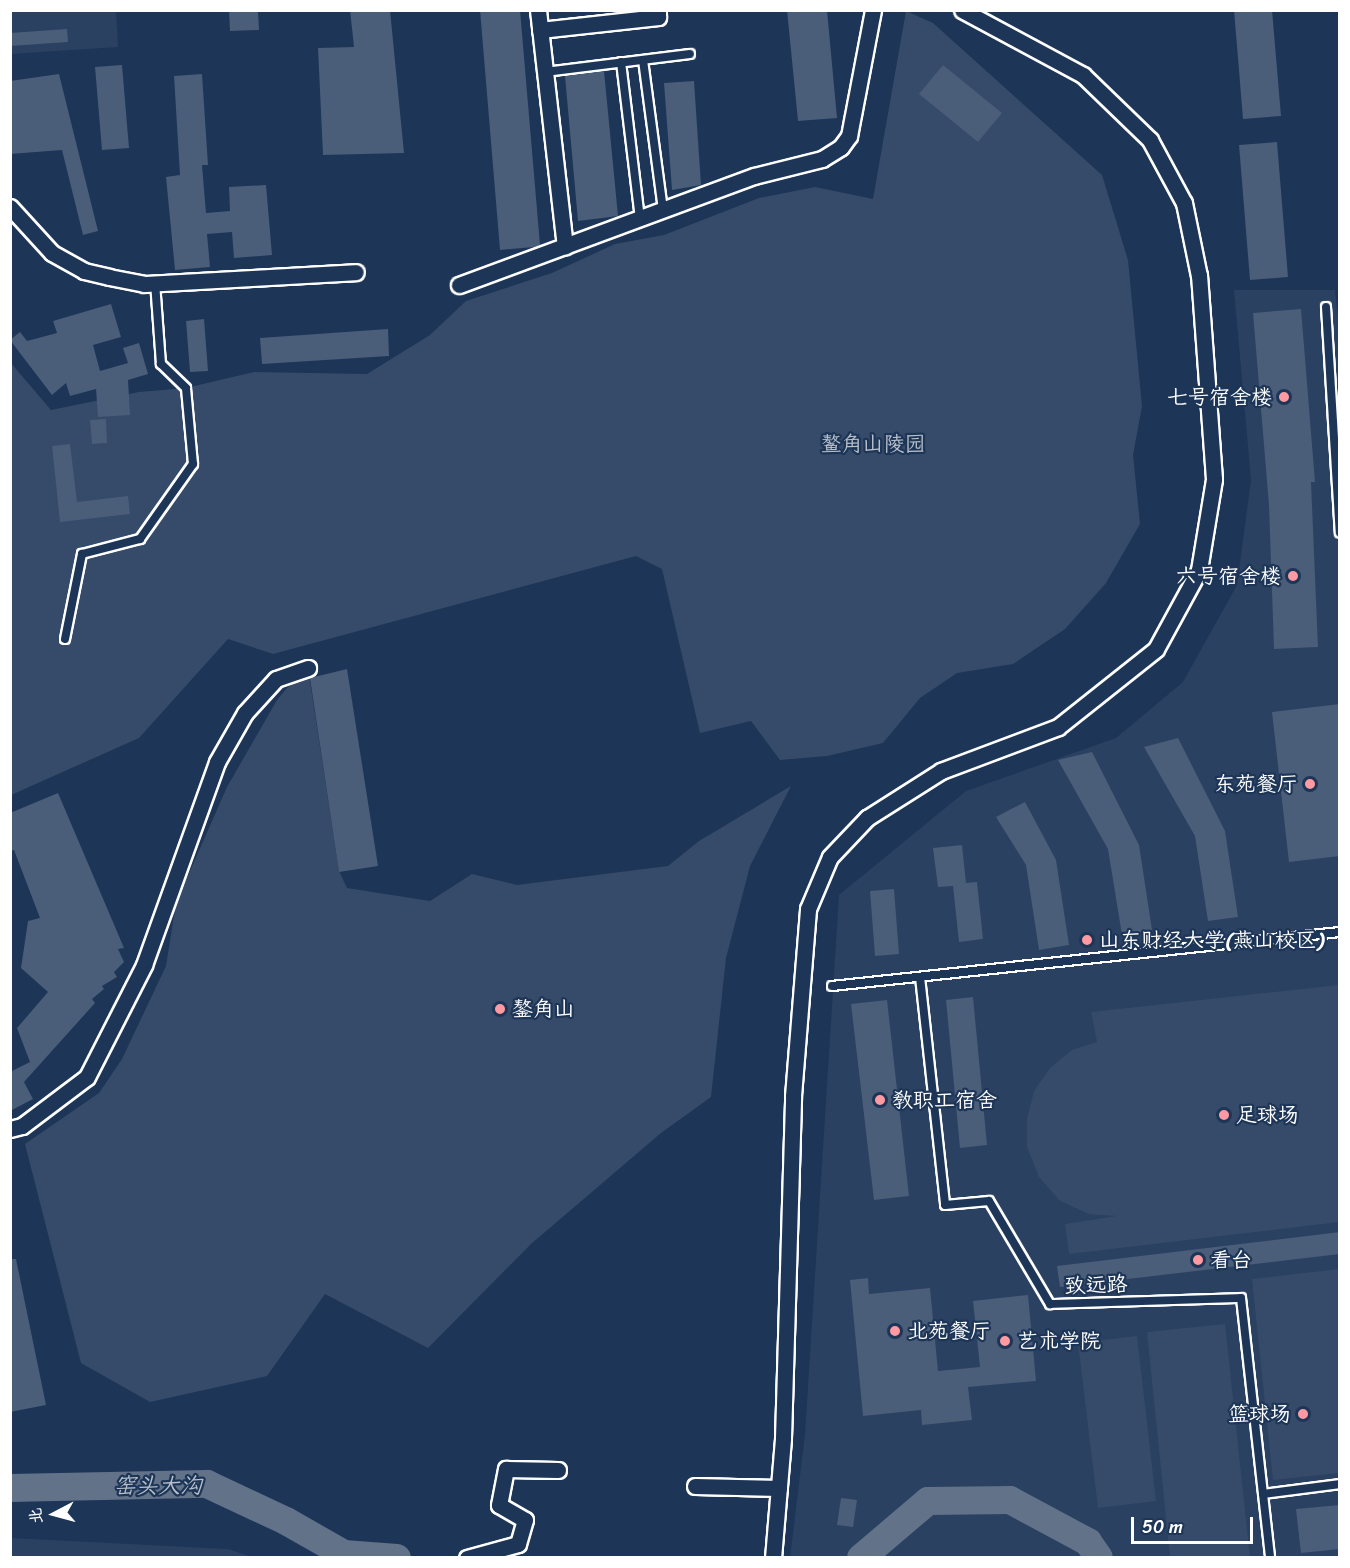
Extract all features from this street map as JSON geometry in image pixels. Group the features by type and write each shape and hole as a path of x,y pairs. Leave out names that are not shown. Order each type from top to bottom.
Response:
{"street":[{"path":"538,10 565,246"},
{"path":"540,30 658,16 658,10"},
{"path":"459,285 754,176 822,159 842,147 849,136 873,10"},
{"path":"773,1551 779,1488 793,1096 808,909 830,857 867,818 941,771 1058,727 1156,649 1199,570 1214,479 1199,276 1184,203 1179,192 1150,140 1083,75 962,10"},
{"path":"10,207 52,253 84,271 155,283 356,272"},
{"path":"10,1129 22,1126 87,1077 144,965 217,762 245,712 276,678 308,668"},
{"path":"467,1557 518,1544 525,1520 499,1505 506,1469 558,1470"},
{"path":"695,1486 779,1488"}],"lane":[{"path":"545,72 690,54"},
{"path":"643,60 663,210"},
{"path":"621,62 640,219"},
{"path":"65,639 82,554 140,539 193,464 186,388 161,364 155,283"},
{"path":"1326,307 1340,533"},
{"path":"832,986 1340,932"},
{"name":"致远路","path":"920,977 945,1205 989,1201 1050,1304 1241,1298 1270,1557"},
{"path":"1263,1494 1340,1484"}],"shaded area":[{"path":"11,11 116,11 118,47 11,54"},
{"name":"山东财经大学(燕山校区)","path":"1234,290 1335,290 1340,335 1339,1557 790,1558 805,1434 839,895 966,791 1116,738 1183,682 1237,585 1251,480"},
{"path":"11,1538 228,1549 252,1557 11,1557"}],"green space":[{"name":"鳌角山陵园","path":"906,11 933,23 1102,175 1128,260 1142,406 1133,455 1140,524 1106,583 1065,629 1013,664 957,673 920,698 883,743 827,756 780,760 751,721 700,733 662,569 636,556 273,654 228,639 139,738 11,795 10,362 51,410 139,392 186,388 254,372 367,374 430,335 466,301 552,273 615,244 664,235 759,198 815,187 873,199"},
{"path":"309,675 339,871 347,888 430,901 472,874 517,885 668,866 699,841 791,786 750,866 726,958 711,1097 661,1133 531,1244 428,1348 325,1294 267,1376 150,1402 81,1363 25,1144 99,1093 122,1059 166,966 176,903 227,787 277,700 288,687"},
{"path":"1339,985 1339,1222 1069,1254 1065,1224 1117,1216 1089,1214 1060,1201 1039,1177 1027,1147 1027,1119 1034,1091 1050,1068 1072,1050 1097,1042 1091,1012"},
{"path":"1339,1269 1339,1473 1273,1480 1252,1279"},
{"path":"1225,1324 1250,1557 1170,1557 1147,1332"},
{"path":"1137,1336 1156,1501 1098,1508 1078,1343"}],"building":[{"path":"229,10 258,10 259,30 230,31"},
{"path":"350,10 390,10 404,153 323,155 318,48 354,47"},
{"path":"480,10 520,10 540,245 534,247 500,250"},
{"path":"787,10 827,10 837,118 798,121"},
{"path":"1234,10 1272,10 1281,116 1243,119"},
{"path":"67,29 68,42 10,46 10,33"},
{"path":"122,65 129,148 102,150 95,67"},
{"path":"943,65 1002,113 978,142 919,94"},
{"path":"604,71 618,216 578,221 565,76"},
{"path":"59,74 98,231 83,235 62,150 10,154 10,81"},
{"path":"202,74 208,165 202,165 206,213 230,211 229,187 266,185 272,255 234,258 232,232 207,234 210,267 175,270 166,177 180,175 174,76"},
{"path":"694,81 701,185 672,190 664,83"},
{"path":"1277,142 1288,277 1250,280 1239,145"},
{"path":"111,304 121,337 93,345 100,371 128,363 123,348 139,343 148,374 128,380 130,415 98,417 96,389 70,396 66,383 52,395 10,340 20,332 27,341 57,333 53,321"},
{"path":"1301,309 1315,482 1311,482 1318,647 1274,649 1269,505 1253,313"},
{"path":"204,319 208,371 190,372 186,321"},
{"path":"388,329 389,356 262,364 260,338"},
{"path":"106,419 107,443 92,444 90,420"},
{"path":"70,444 77,502 128,496 130,514 60,522 52,446"},
{"path":"347,669 378,866 339,872 310,678"},
{"name":"东苑餐厅","path":"1340,704 1340,856 1289,862 1272,712"},
{"path":"1178,738 1225,831 1238,917 1208,921 1195,836 1144,747"},
{"path":"1092,752 1139,845 1152,930 1122,935 1108,849 1058,760"},
{"path":"58,793 124,948 118,949 124,962 114,972 117,977 102,986 104,989 92,999 95,1003 24,1082 33,1099 10,1111 10,1072 30,1062 17,1028 48,992 21,968 28,921 40,918 14,850 10,851 10,813"},
{"path":"1025,802 1056,860 1069,945 1039,950 1026,865 996,817"},
{"path":"962,845 966,883 977,882 983,939 959,942 953,886 938,887 933,848"},
{"path":"894,889 899,954 875,956 870,891"},
{"path":"973,997 987,1145 960,1148 946,1000"},
{"name":"教职工宿舍","path":"887,1000 909,1196 874,1200 851,1004"},
{"name":"看台","path":"1340,1232 1340,1254 1060,1287 1057,1266"},
{"path":"10,1259 16,1259 46,1405 10,1412"},
{"name":"北苑餐厅","path":"868,1278 869,1294 930,1288 938,1371 980,1367 973,1301 1028,1295 1036,1381 968,1387 972,1420 922,1425 921,1410 863,1416 850,1280"},
{"path":"841,1498 857,1500 853,1527 837,1525"},
{"path":"1340,1505 1340,1549 1301,1553 1296,1509"}],"waterway":[{"name":"窑头大沟","path":"10,1488 207,1484 286,1521 344,1554 397,1558"},
{"name":"窑头大沟","path":"861,1558 928,1501 1010,1500 1088,1542 1099,1558"}],"place":[{"name":"七号宿舍楼","path":"1284,397"},
{"name":"六号宿舍楼","path":"1293,576"},
{"name":"东苑餐厅","path":"1310,784"},
{"name":"山东财经大学(燕山校区)","path":"1087,940"},
{"name":"鏊角山","path":"500,1009"},
{"name":"教职工宿舍","path":"880,1100"},
{"name":"足球场","path":"1224,1115"},
{"name":"看台","path":"1198,1260"},
{"name":"北苑餐厅","path":"895,1331"},
{"name":"艺术学院","path":"1005,1341"},
{"name":"篮球场","path":"1303,1414"}]}
